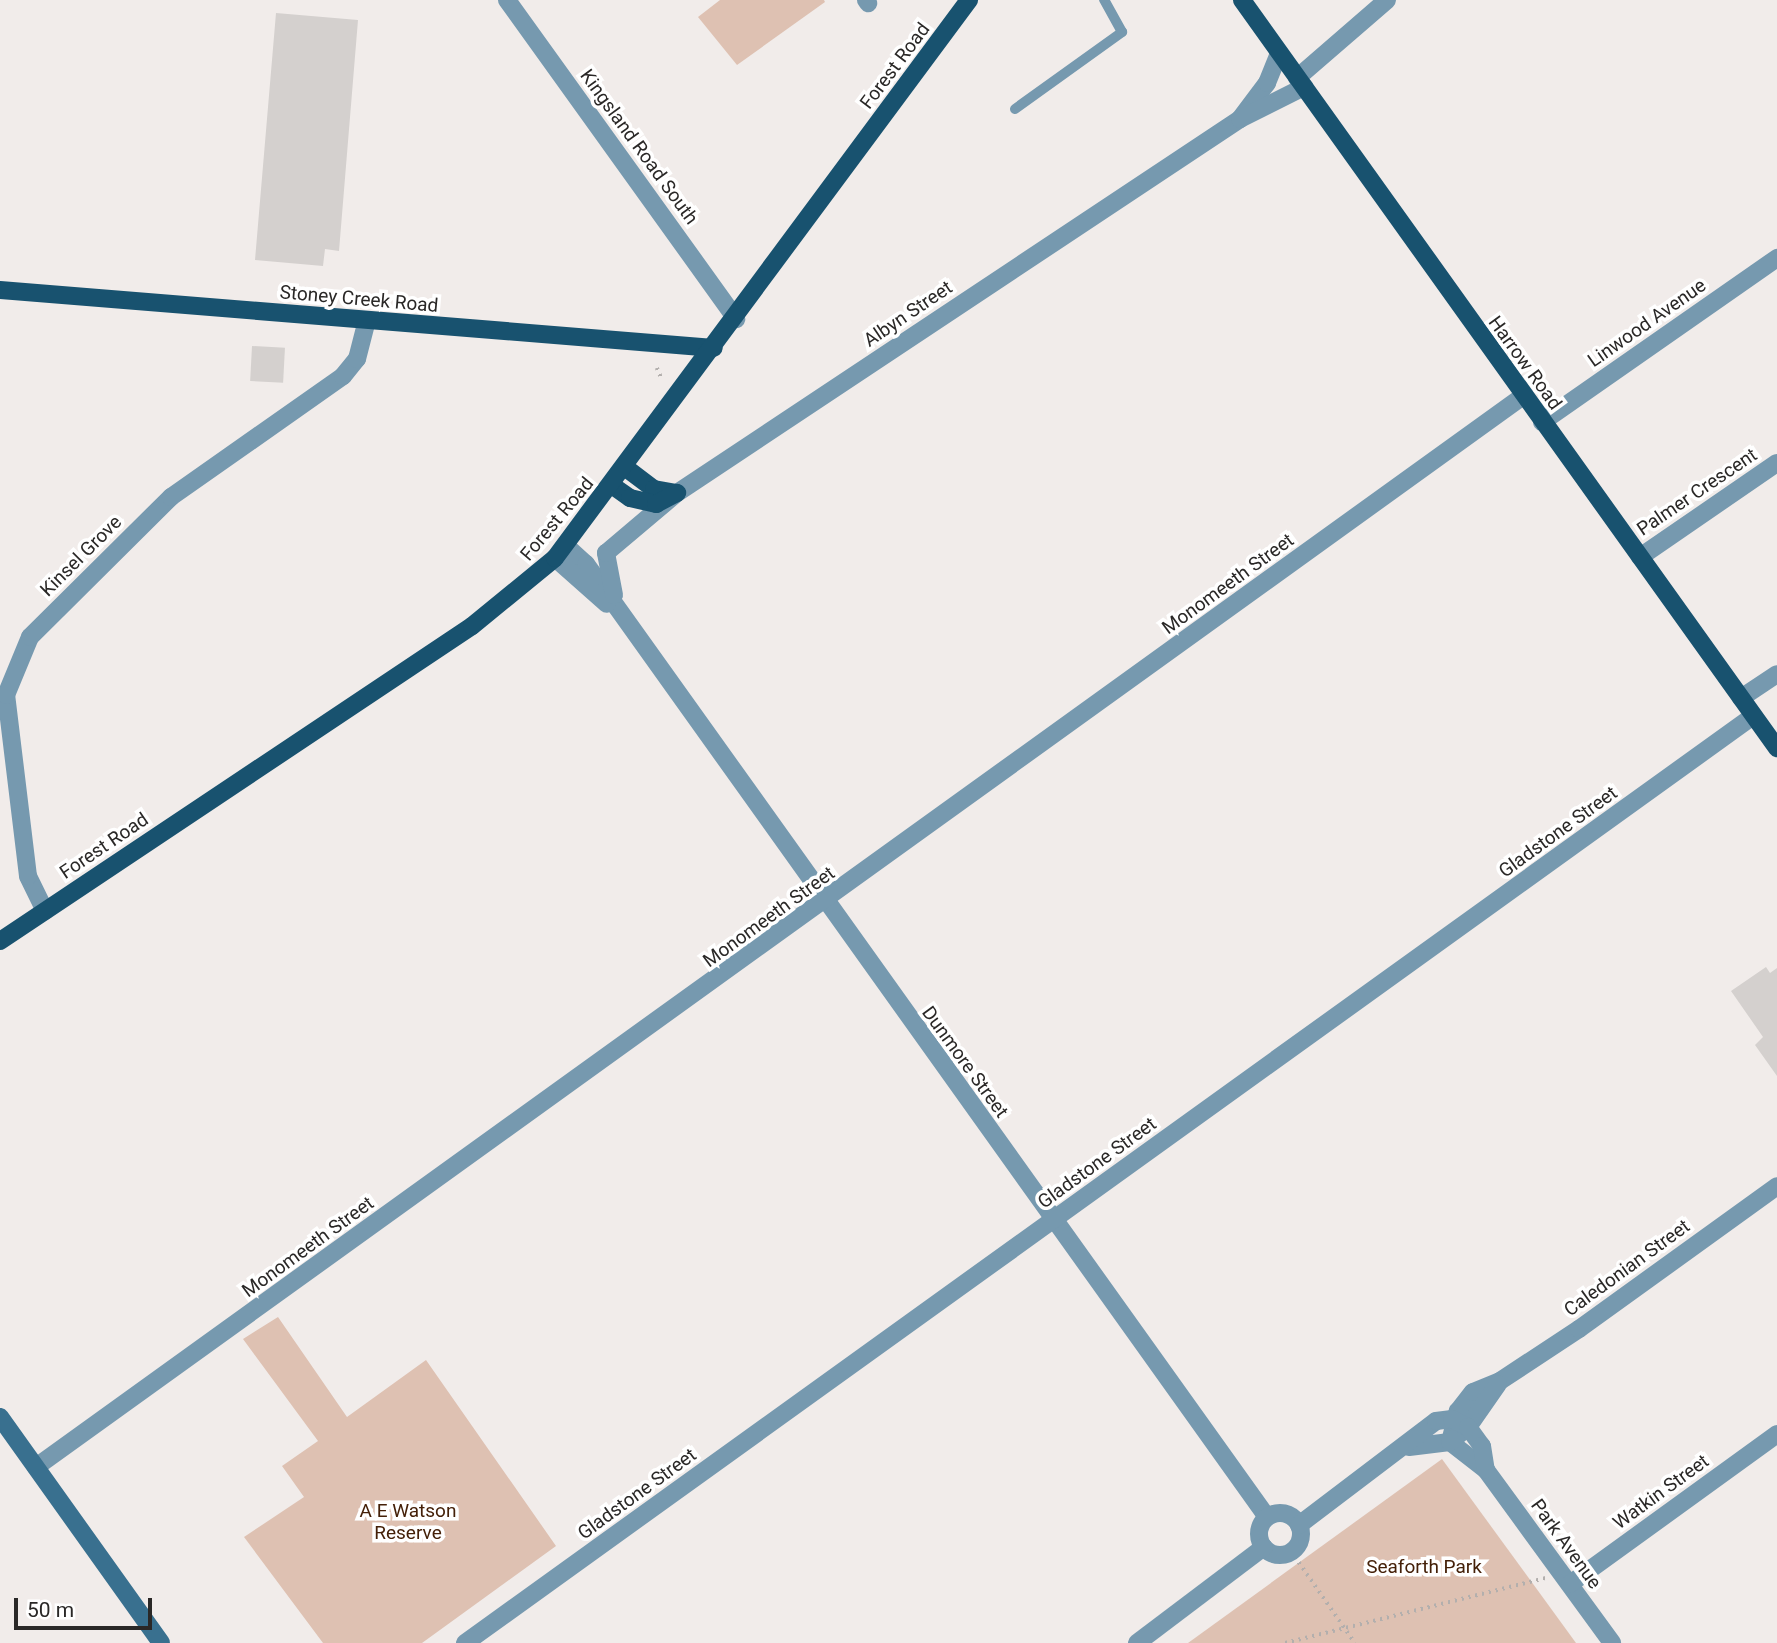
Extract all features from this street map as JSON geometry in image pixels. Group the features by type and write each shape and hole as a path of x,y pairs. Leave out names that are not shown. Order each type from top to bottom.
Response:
{"main road":[{"name":"Forest Road","path":"0,941 472,626 561,552 613,486 969,0"},
{"name":"Harrow Road","path":"1242,0 1777,748"},
{"name":"Stoney Creek Road","path":"0,290 714,348"},
{"path":"626,468 654,489 677,493"},
{"path":"613,486 629,498 656,504 677,493"},
{"path":"0,1417 161,1643"}],"street":[{"path":"496,0 524,23"},
{"name":"Kingsland Road South","path":"507,0 736,319"},
{"name":"Albyn Street","path":"606,552 677,493 1240,119 1301,83 1387,0"},
{"name":"Albyn Street","path":"1240,119 1267,83 1279,53"},
{"name":"Linwood Avenue","path":"1542,422 1777,258"},
{"name":"Kinsel Grove","path":"45,911 28,876 6,695 30,636 171,497 343,376 357,359 367,320"},
{"name":"Monomeeth Street","path":"36,1467 825,903 1523,396"},
{"name":"Palmer Crescent","path":"1640,556 1777,463"},
{"name":"Dunmore Street","path":"561,552 630,630 1268,1517"},
{"name":"Dunmore Street","path":"606,552 607,574 630,630"},
{"path":"1741,698 1777,674"},
{"name":"Gladstone Street","path":"465,1643 1754,716"},
{"name":"Caledonian Street","path":"1450,1442 1462,1423 1473,1392 1500,1381 1777,1186"},
{"path":"1299,1525 1409,1447 1418,1431 1462,1423"},
{"name":"Park Avenue","path":"1462,1423 1482,1446 1486,1470"},
{"name":"Watkin Street","path":"1570,1584 1777,1434"},
{"path":"1409,1447 1450,1442"},
{"name":"Park Avenue","path":"1450,1442 1486,1470 1612,1643"},
{"path":"1285,1513 1299,1525 1299,1542 1292,1551 1274,1553 1264,1546 1260,1528 1268,1517 1285,1513"},
{"path":"1137,1643 1264,1546"}],"lane":[{"path":"1015,109 1122,32 1104,0"}],"path":[{"path":"657,368 662,377"},
{"path":"1292,1551 1355,1643"},
{"path":"1285,1643 1540,1584 1557,1567"}],"green space":[{"path":"720,0 825,2 737,65 698,17"},
{"name":"A E Watson Reserve","path":"278,1317 347,1417 426,1360 556,1546 422,1643 323,1643 244,1537 304,1497 282,1466 318,1441 243,1339"},
{"name":"Seaforth Park","path":"1442,1459 1576,1643 1188,1643"}],"building":[{"path":"276,13 358,20 339,251 325,249 323,266 255,260"},
{"path":"252,346 285,348 283,383 250,381"},
{"path":"1766,967 1770,973 1777,968 1777,1076 1755,1045 1763,1037 1731,991"}]}
